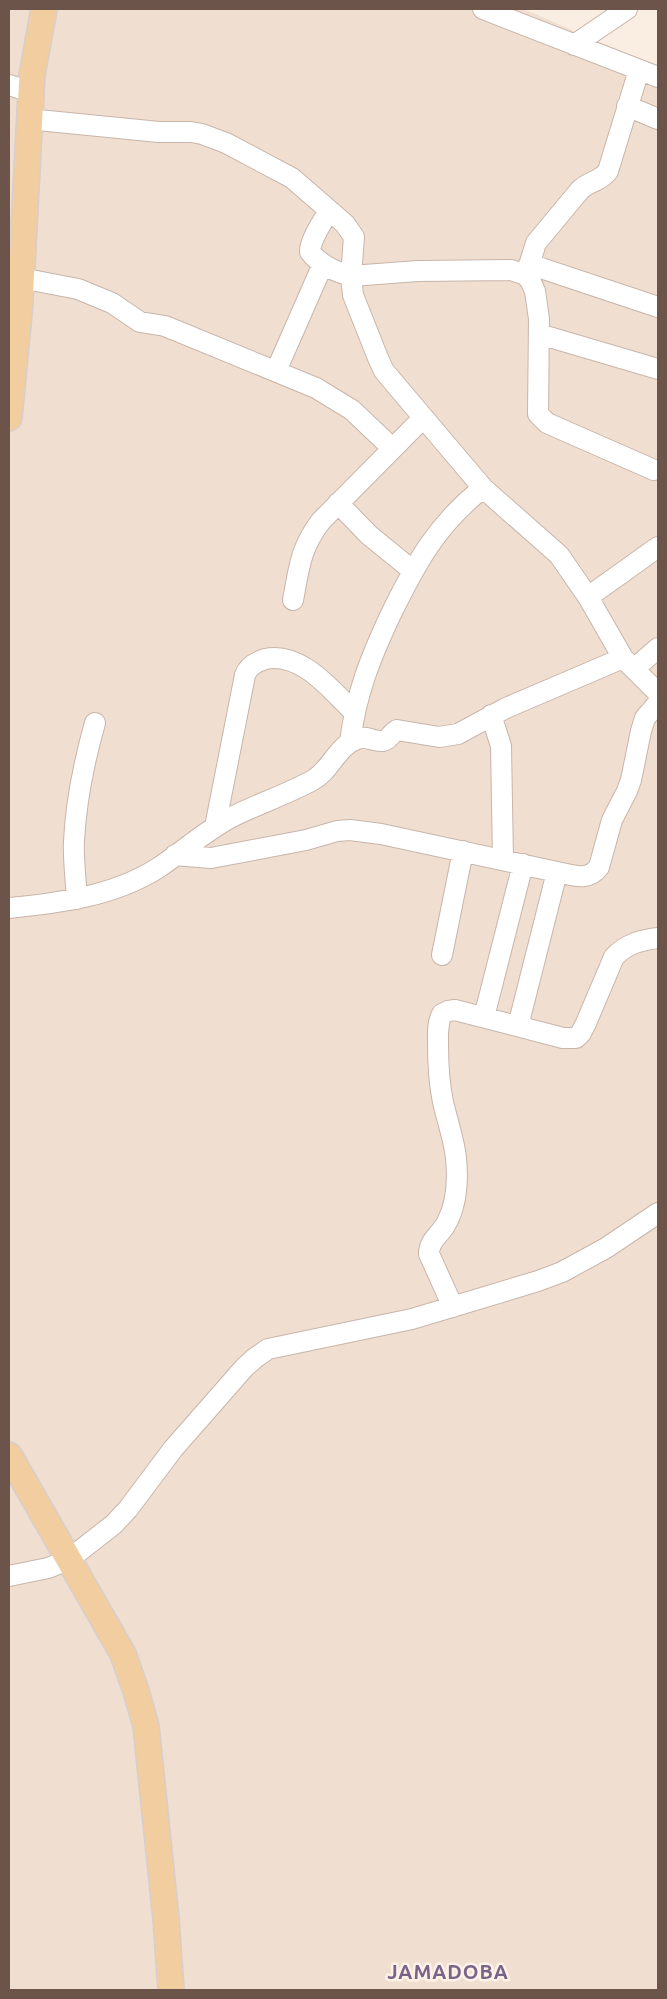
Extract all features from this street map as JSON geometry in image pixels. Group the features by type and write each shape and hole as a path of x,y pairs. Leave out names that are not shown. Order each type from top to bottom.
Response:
{"main road":[{"path":"9,408 15,371 28,119 20,88 44,9"},
{"path":"9,1455 123,1654 146,1726 165,1910 171,1990"}],"street":[{"path":"483,9 658,77"},
{"path":"574,45 627,9"},
{"path":"639,70 608,171 602,178 586,185 580,190 540,236 532,250 528,270 538,304 538,414 542,419 654,470"},
{"path":"627,106 658,119"},
{"path":"28,119 159,132 202,134 226,143 292,178 345,224 354,236 351,276 353,295 378,358 391,381 483,488 548,543 574,574 629,664 658,693"},
{"path":"329,210 310,247 310,252 323,264 351,276 418,271 528,270 658,307"},
{"path":"276,371 323,264"},
{"path":"21,278 78,289 112,303 140,322 166,326 316,388 352,410 392,448"},
{"path":"539,334 658,369"},
{"path":"293,600 305,544 321,521 423,418"},
{"path":"350,742 354,712 366,672 412,570 449,520 467,500 483,488"},
{"path":"338,503 369,535 412,570"},
{"path":"588,597 658,546"},
{"path":"9,908 77,899 124,886 158,868 232,817 300,788 316,778 350,742 363,737 387,740 397,730 433,736 448,736 466,730 491,715 629,664 658,648"},
{"path":"215,827 245,676 252,665 262,660 273,658 289,660 298,664 322,681 354,712"},
{"path":"175,855 211,858 350,830 381,834 582,877 589,876 599,867 612,820 631,780 645,718 658,703"},
{"path":"491,715 501,746 503,860"},
{"path":"77,899 74,853 75,825 85,758 95,723"},
{"path":"442,955 463,851"},
{"path":"484,1018 523,864"},
{"path":"518,1026 557,872"},
{"path":"453,1307 429,1254 429,1247 432,1241 447,1224 456,1189 454,1146 440,1083 438,1028 442,1014 455,1010 563,1038 576,1038 586,1023 614,956 636,942 658,938"},
{"path":"9,1576 48,1568 68,1560 128,1509 173,1450 254,1358 268,1350 285,1344 412,1318 529,1284 562,1272 606,1248 658,1213"}],"shaded area":[{"path":"9,9 524,9 658,68 658,1990 9,1990"}],"district":[{"name":"JAMADOBA","path":"448,1972"}]}
